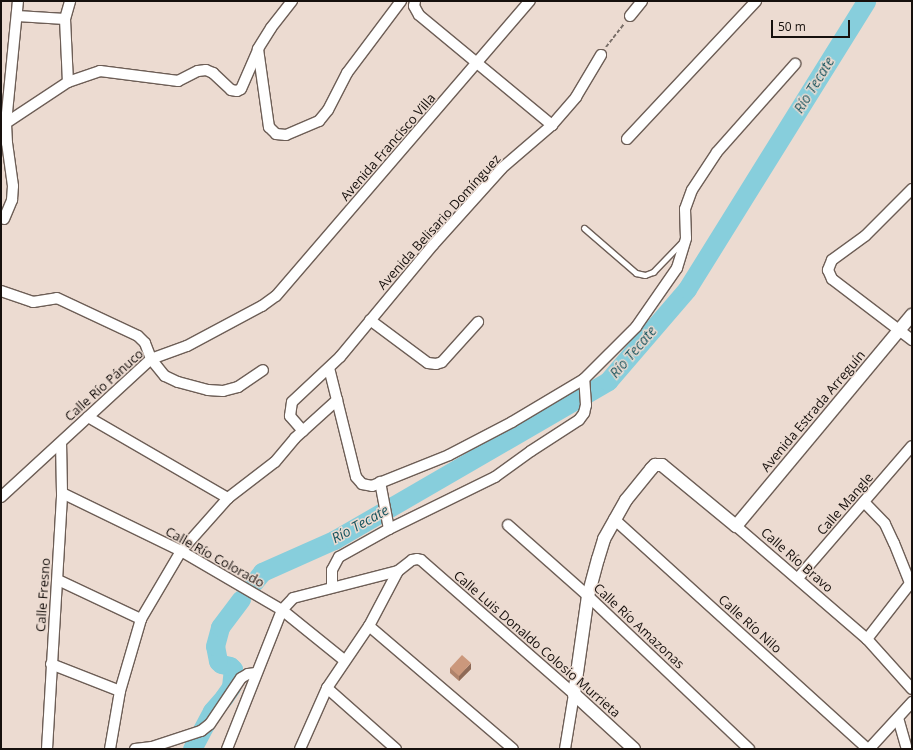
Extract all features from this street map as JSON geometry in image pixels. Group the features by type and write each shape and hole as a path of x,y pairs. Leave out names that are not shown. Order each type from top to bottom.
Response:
{"street":[{"path":"4,220 12,200 13,186 4,123 18,1"},
{"path":"68,82 65,20 70,1"},
{"path":"4,123 68,82 100,72 178,81 198,71 206,70 212,73 231,90 237,91 241,89 258,50 271,28 292,1"},
{"path":"258,50 269,127 276,134 286,135 318,121 328,110 347,73 401,1"},
{"path":"415,1 414,6 419,15 552,125"},
{"name":"Avenida Francisco Villa","path":"262,306 276,296 530,1"},
{"path":"630,16 642,1"},
{"path":"627,139 756,1"},
{"path":"17,16 65,20"},
{"name":"Avenida Belisario Domínguez","path":"303,431 290,416 292,402 329,368 432,245 502,168 552,125 576,97 601,55"},
{"path":"329,368 356,477 362,484 372,486 449,455 512,422 584,379 636,327 677,268 686,238 685,209 692,190 717,152 795,64"},
{"path":"912,189 865,236 832,260 828,270 832,279 912,340"},
{"path":"1,291 33,302 57,298 75,305 94,316 138,336 145,344 150,359 165,376 178,382 208,390 223,390 238,387 263,370"},
{"name":"Calle Río Pánuco","path":"1,497 150,359 187,346 262,306"},
{"name":"Avenida Estrada Arreguín","path":"736,526 912,315"},
{"path":"370,320 428,363 436,364 442,362 478,322"},
{"path":"332,587 332,570 340,557 390,528 495,477 531,451 579,420 584,413 586,405 584,379"},
{"path":"110,749 120,691 142,619 181,552 228,498 275,462 303,431 337,400"},
{"path":"88,417 228,498"},
{"name":"Calle Fresno","path":"47,749 62,493 61,442"},
{"name":"Calle Mangle","path":"798,578 912,446"},
{"name":"Calle Río Bravo","path":"614,519 626,500 655,465 659,464 668,468 798,578 867,639 912,689"},
{"path":"380,482 390,528"},
{"name":"Calle Río Colorado","path":"62,493 181,552 282,610 344,660"},
{"path":"864,502 884,524 911,582 867,639"},
{"path":"566,749 588,596 604,539 614,519"},
{"name":"Calle Río Nilo","path":"614,519 868,749"},
{"name":"Calle Río Amazonas","path":"508,525 588,596 749,749"},
{"name":"Calle Luis Donaldo Colosio Murrieta","path":"398,571 412,560 421,560 574,694 634,749"},
{"path":"227,749 282,610 293,598 398,571"},
{"path":"300,749 327,688 344,660 369,626 398,571"},
{"path":"58,580 142,619"},
{"path":"369,626 514,749"},
{"path":"51,664 120,691"},
{"path":"135,749 152,747 201,731 210,724 241,678 248,674 256,673"},
{"path":"327,688 396,749"},
{"path":"868,749 912,702"},
{"path":"898,718 908,749"}],"lane":[{"path":"584,228 636,273 645,275 653,272 686,238"}],"path":[{"path":"601,55 630,16"}],"building":[{"path":"462,655 471,663 459,676 450,668"}],"waterway":[{"name":"Río Tecate","path":"254,582 262,572 334,540 608,381 687,289 866,1"},
{"name":"Río Tecate","path":"192,749 212,711 231,687 233,669 230,666 221,664 218,661 215,646 220,627 241,599"}]}
